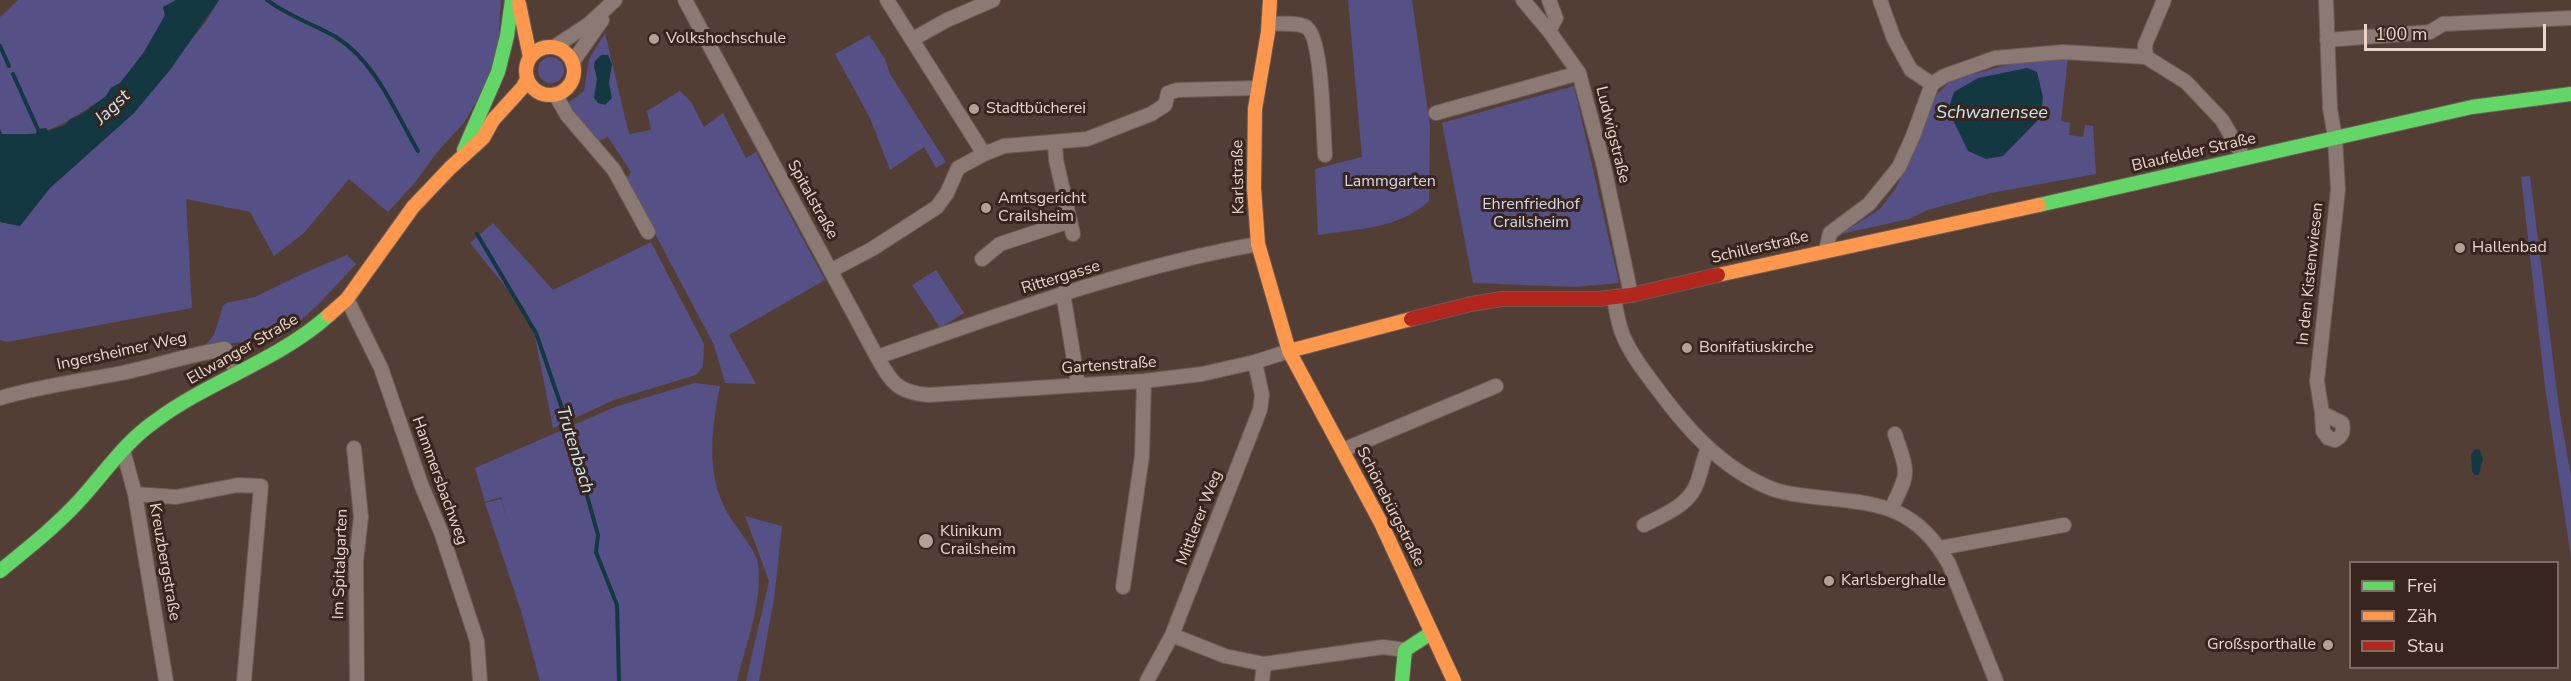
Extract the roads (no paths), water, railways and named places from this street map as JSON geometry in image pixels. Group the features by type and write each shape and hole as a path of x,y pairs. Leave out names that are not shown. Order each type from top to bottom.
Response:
{"main road":[{"path":"462,156 502,61 513,0"},
{"path":"519,0 530,57"},
{"path":"524,0 535,29 550,47 564,52 572,63 572,79 563,90 548,93 533,88 528,79 526,67 530,57 537,51 550,47"},
{"name":"Karlstraße","path":"1270,0 1269,24 1257,88 1254,188 1258,244 1288,351"},
{"name":"Ellwanger Straße","path":"483,138 493,120 528,79"},
{"name":"Ellwanger Straße","path":"0,571 46,534 78,502 123,450 153,422 314,329 347,299 414,207 462,156 483,138 500,131 522,106 548,93"},
{"name":"Blaufelder Straße","path":"1826,250 1993,216 2472,107 2571,93"},
{"name":"Schillerstraße","path":"1288,351 1471,304 1502,300 1631,296 1826,250"},
{"name":"Schönebürgstraße","path":"1288,351 1343,450 1406,574 1454,681"},
{"path":"1402,681 1406,650 1431,633"}],"street":[{"path":"550,47 589,24 615,0"},
{"path":"572,63 615,0"},
{"name":"Spitalstraße","path":"685,0 877,357 896,384 908,393 928,395"},
{"path":"886,0 913,39 984,154"},
{"path":"913,39 974,3 993,0"},
{"name":"Ludwigstraße","path":"1523,0 1579,73 1604,167 1631,296"},
{"path":"1549,0 1556,18 1549,31"},
{"path":"1880,0 1894,39 1911,70 1932,84 1944,76 1995,58 2063,52 2146,57 2186,82 2222,120 2244,158"},
{"path":"2146,57 2145,45 2164,0"},
{"name":"In den Kistenwiesen","path":"2322,413 2317,367 2337,190 2335,138 2330,108 2326,40 2326,0"},
{"path":"2326,40 2430,32 2443,24 2571,18"},
{"path":"1269,24 1305,26 1314,34 1320,61 1325,155"},
{"path":"1436,113 1579,73"},
{"name":"Schillerstraße","path":"1826,250 1830,233 1869,204 1899,167 1932,84"},
{"path":"832,270 872,249 937,207 947,193 958,168 984,154 1004,146 1087,139 1150,114 1165,105 1168,93 1177,90 1257,88"},
{"path":"548,93 614,170 648,232"},
{"path":"982,259 1000,244 1071,228 1056,160 1055,143"},
{"name":"Rittergasse","path":"877,357 1063,293 1214,252 1258,244"},
{"path":"1063,293 1078,384"},
{"path":"1614,298 1622,333 1640,366 1684,426 1740,472 1771,488 1891,509 1920,526 1940,548 1957,581 1996,681"},
{"name":"Hammersbachweg","path":"347,299 381,368 421,484 441,532 477,641 480,681"},
{"name":"Ingersheimer Weg","path":"0,398 27,389 160,364 194,353 225,350 237,373"},
{"name":"Gartenstraße","path":"928,395 1144,381 1202,374 1255,362 1288,351"},
{"name":"Mittlerer Weg","path":"1147,681 1172,635 1260,410 1262,395 1255,362"},
{"path":"1123,587 1142,456 1144,381"},
{"path":"1343,450 1496,386"},
{"path":"1891,509 1907,471 1895,434"},
{"name":"Im Spitalgarten","path":"354,448 361,517 356,561 357,681"},
{"path":"1644,525 1680,507 1690,497 1698,482 1708,448"},
{"name":"Kreuzbergstraße","path":"123,450 135,495 166,681"},
{"path":"135,495 176,497 238,484 261,486 244,681"},
{"path":"1940,548 1949,544 2064,525"},
{"path":"1172,635 1225,656 1264,664 1383,647 1406,650"},
{"path":"1262,681 1264,664"}],"water":[{"name":"Jagst","path":"176,0 219,0 170,70 134,113 50,188 20,226 0,222 0,129 2,134 36,134 38,129 46,128 48,131 65,125 70,119 82,114 106,96 111,88 120,83 144,52 165,15 163,7"},
{"path":"601,55 608,55 612,64 609,83 612,98 605,105 598,103 594,98 597,79 594,66 595,61"},
{"name":"Schwanensee","path":"2027,68 2037,72 2043,97 2041,117 2003,156 1986,159 1968,151 1948,110 1954,92 1978,78"},
{"path":"2475,449 2480,450 2483,459 2479,475 2475,475 2472,471 2471,454"}],"waterway":[{"name":"Trutenbach","path":"267,0 336,37 350,47 383,89 418,151"},
{"path":"0,46 9,66"},
{"path":"13,74 40,134"},
{"name":"Trutenbach","path":"477,234 536,333 582,466 583,481 598,535 596,552 617,605 619,681"}],"place":[{"name":"Volkshochschule","path":"654,39"},
{"name":"Stadtbücherei","path":"974,109"},
{"name":"Amtsgericht Crailsheim","path":"986,208"},
{"name":"Hallenbad","path":"2460,248"},
{"name":"Bonifatiuskirche","path":"1687,348"},
{"name":"Klinikum Crailsheim","path":"926,541"},
{"name":"Karlsberghalle","path":"1829,581"},
{"name":"Großsporthalle","path":"2328,645"}],"park label":[{"name":"Lammgarten","path":"1390,182"},
{"name":"Ehrenfriedhof Crailsheim","path":"1531,214"}]}
